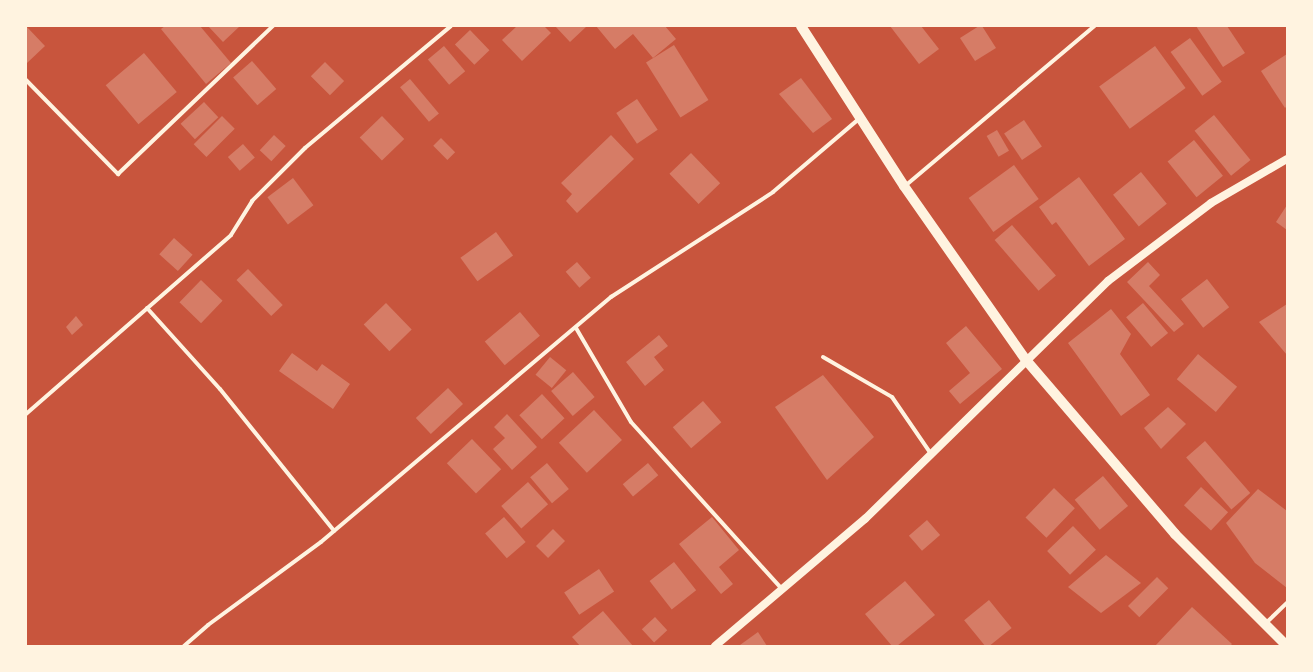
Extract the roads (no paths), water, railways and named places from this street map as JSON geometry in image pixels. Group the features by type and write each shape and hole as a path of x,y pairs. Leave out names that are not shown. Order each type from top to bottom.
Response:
{"main road":[{"path":"801,26 904,186 1026,360 1175,534 1264,625 1287,646"},
{"path":"715,646 865,519 1026,360 1108,282 1211,203 1287,159"}],"street":[{"path":"26,80 118,174 273,26"},
{"path":"26,414 231,235 252,201 305,148 451,26"},
{"path":"904,186 1094,26"},
{"path":"184,646 208,625 272,580 334,531 611,297 772,192 860,117"},
{"path":"147,308 220,389 334,531"},
{"path":"576,328 631,422 782,589"},
{"path":"823,357 892,397 931,454"},
{"path":"1264,625 1287,603"}]}
